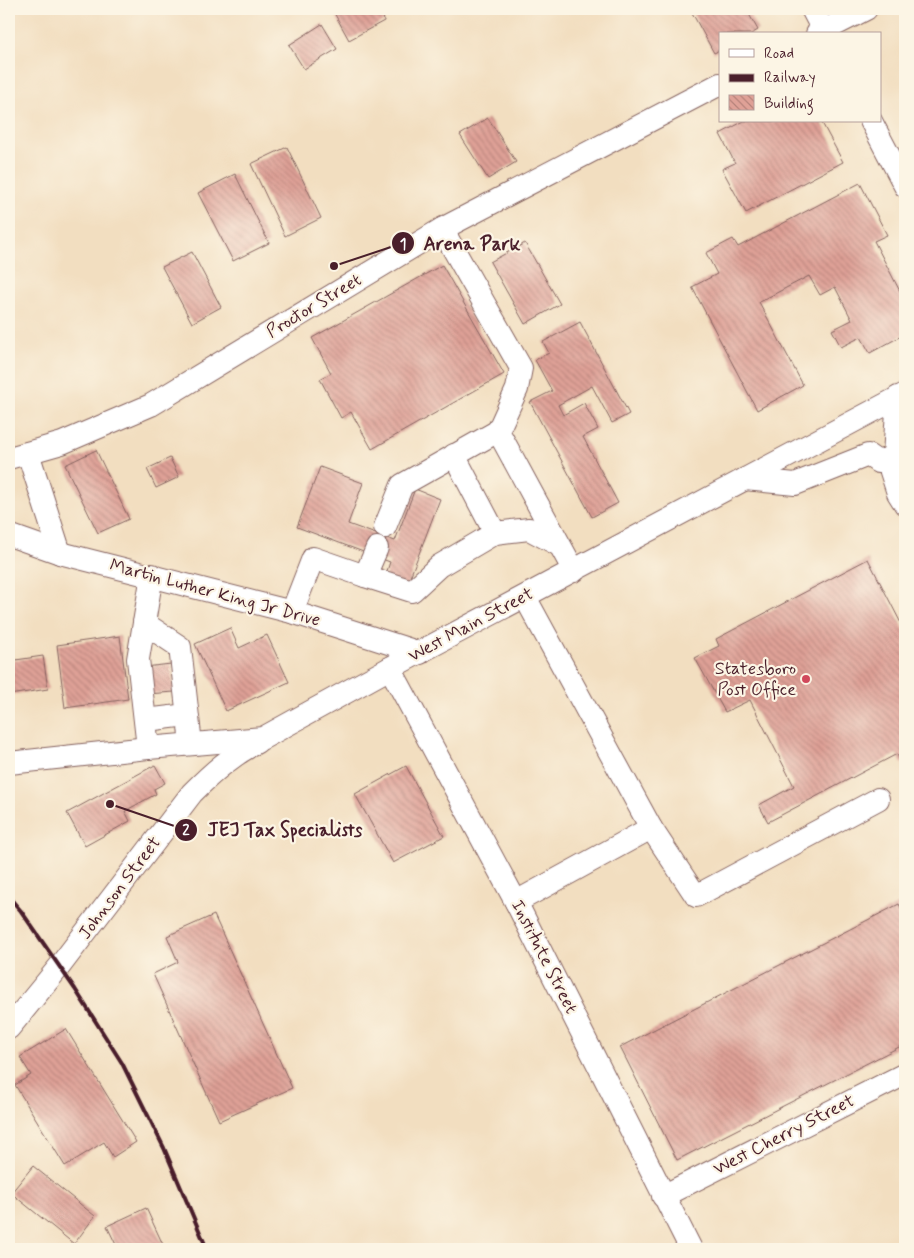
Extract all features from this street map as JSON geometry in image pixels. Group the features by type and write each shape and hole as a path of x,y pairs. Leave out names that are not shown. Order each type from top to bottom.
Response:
{"street":[{"path":"812,9 822,32"},
{"path":"824,32 866,9"},
{"name":"Proctor Street","path":"18,456 62,443 151,404 442,229 719,85"},
{"path":"872,122 905,186"},
{"path":"385,527 402,484 498,432 518,389 521,368 442,229"},
{"path":"902,396 894,455 896,459 898,493 905,504"},
{"name":"West Main Street","path":"9,763 263,738 390,668 902,396"},
{"path":"498,432 574,570"},
{"path":"454,455 495,533"},
{"path":"745,480 795,484 868,455 878,462 896,459"},
{"path":"18,456 60,553"},
{"path":"292,612 313,558 412,591 439,566 495,533 529,529 559,545"},
{"name":"Martin Luther King Jr Drive","path":"9,535 60,553 292,612 420,653"},
{"path":"365,576 376,548"},
{"path":"148,748 138,659 152,576"},
{"path":"525,597 651,828 696,896 878,799"},
{"path":"144,623 180,648 191,744"},
{"name":"Institute Street","path":"390,668 516,902 691,1249"},
{"path":"146,720 187,715"},
{"name":"Johnson Street","path":"9,1028 59,967 192,793 213,771 234,754 263,738"},
{"path":"516,902 651,828"},
{"name":"West Cherry Street","path":"664,1196 905,1074"}],"building":[{"path":"332,9 382,9 384,21 349,40"},
{"path":"690,9 746,9 758,30 754,32 719,32 719,50 714,53"},
{"path":"322,24 337,49 304,69 289,45"},
{"path":"488,118 516,162 488,179 460,135"},
{"path":"742,122 822,122 843,162 746,213 722,169 735,163 720,134"},
{"path":"287,147 321,218 285,236 251,164"},
{"path":"235,174 269,243 233,261 198,193"},
{"path":"860,183 887,235 874,241 905,301 905,334 870,353 861,337 841,347 832,330 852,320 835,287 820,295 809,276 759,302 803,385 757,410 692,287 717,274 706,253 733,239 738,247"},
{"path":"525,243 560,304 525,324 490,262"},
{"path":"192,252 221,307 192,323 162,267"},
{"path":"442,265 504,374 372,449 351,412 341,418 320,379 331,373 312,338"},
{"path":"580,322 629,414 612,423 592,386 558,405 563,415 584,403 598,429 583,437 618,503 592,517 530,402 552,391 535,360 549,353 543,342"},
{"path":"96,450 129,519 98,533 65,465"},
{"path":"170,458 179,477 156,488 147,469"},
{"path":"320,467 363,483 348,524 395,541 415,489 440,499 407,585 385,577 390,562 297,527"},
{"name":"Statesboro Post Office","path":"868,559 905,631 905,762 902,764 897,754 768,822 759,805 794,786 750,700 725,712 695,658 719,646 716,639"},
{"path":"230,628 239,648 267,635 289,682 226,711 195,644"},
{"path":"120,636 128,699 65,708 57,645"},
{"path":"43,656 48,689 9,695 9,661"},
{"path":"171,664 174,692 147,694 145,667"},
{"path":"155,765 165,783 154,789 156,794 125,811 130,821 85,846 67,813"},
{"path":"406,766 444,836 393,863 355,794"},
{"path":"899,904 905,915 905,1044 677,1160 620,1047"},
{"path":"214,915 292,1088 219,1121 153,974 178,962 167,936"},
{"path":"66,1029 136,1142 113,1157 104,1142 65,1166 15,1085 31,1075 20,1057"},
{"path":"33,1166 95,1216 74,1244 11,1193"},
{"path":"146,1208 165,1249 118,1249 107,1226"}],"railway":[{"path":"9,897 21,911 75,989 122,1063 164,1148 207,1249"}],"place":[{"name":"Arena Park","path":"334,266"},
{"name":"Statesboro Post Office","path":"806,679"},
{"name":"JEJ Tax Specialists","path":"110,804"}]}
